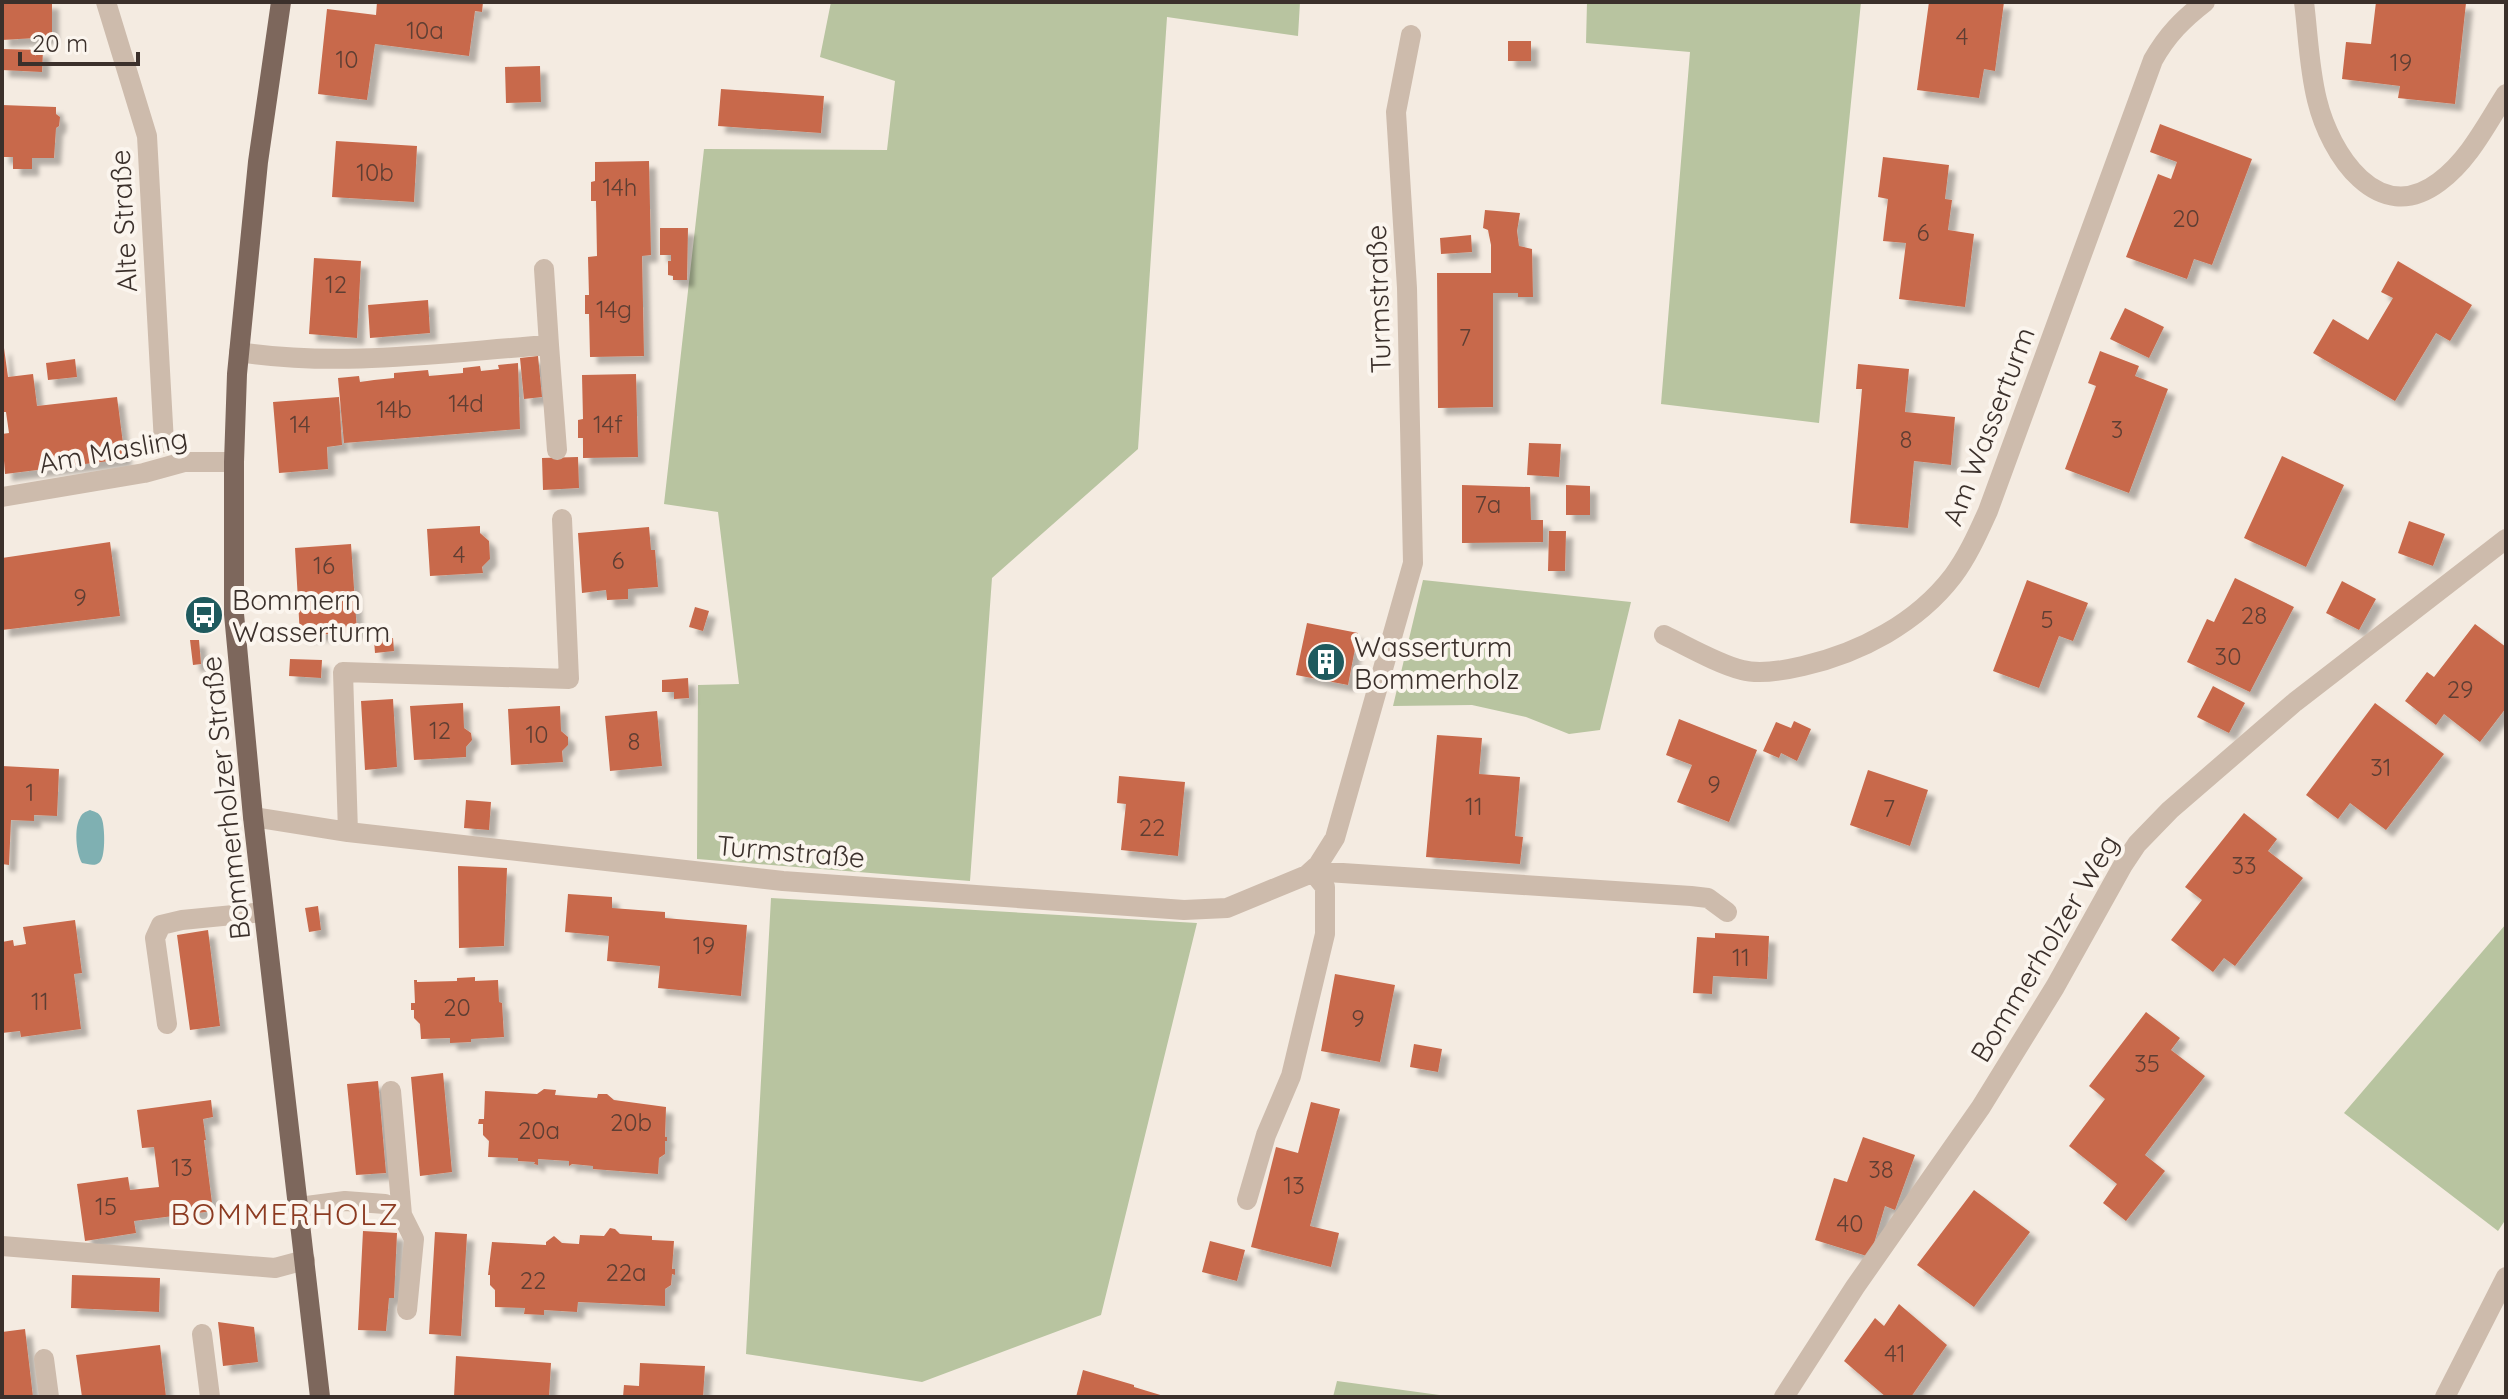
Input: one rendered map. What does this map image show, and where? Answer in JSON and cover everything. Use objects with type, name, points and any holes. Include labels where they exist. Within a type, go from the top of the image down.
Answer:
[{"type":"main road","name":"Bommerholzer Straße","points":[[281,2],[258,162],[239,352],[234,462],[234,614],[263,912],[320,1397]]},
{"type":"street","name":"Alte Straße","points":[[106,2],[147,136],[164,443]]},
{"type":"street","name":"Am Wasserturm","points":[[1664,635],[1744,671],[1784,670],[1826,661],[1864,646],[1895,628],[1929,602],[1953,576],[1972,547],[1988,511],[2153,60],[2165,38],[2205,2]]},
{"type":"street","points":[[2304,2],[2317,101],[2331,139],[2344,161],[2377,193],[2396,199],[2414,196],[2438,183],[2471,150],[2506,94]]},
{"type":"street","name":"Turmstraße","points":[[253,817],[348,832],[783,881],[1184,910],[1227,908],[1307,875],[1335,838],[1413,563],[1407,288],[1396,112],[1411,35]]},
{"type":"street","points":[[544,269],[557,450]]},
{"type":"street","points":[[239,352],[264,356],[360,358],[549,345]]},
{"type":"street","name":"Am Masling","points":[[2,497],[144,473],[184,462],[234,462]]},
{"type":"street","points":[[348,832],[343,672],[569,679],[562,519]]},
{"type":"street","name":"Bommerholzer Weg","points":[[1784,1397],[1855,1287],[1981,1107],[2055,987],[2137,844],[2170,810],[2295,702],[2506,539]]},
{"type":"street","points":[[1315,868],[1691,896],[1708,898],[1727,912]]},
{"type":"street","points":[[1247,1200],[1266,1135],[1291,1076],[1325,934],[1325,887],[1315,868]]},
{"type":"street","points":[[167,1024],[155,938],[161,925],[263,912]]},
{"type":"street","points":[[391,1091],[402,1215],[414,1239],[407,1310]]},
{"type":"street","points":[[299,1207],[345,1201],[385,1204],[402,1215]]},
{"type":"street","points":[[2,1246],[275,1268],[305,1260]]},
{"type":"street","points":[[2445,1397],[2506,1277]]},
{"type":"street","points":[[202,1334],[210,1397]]},
{"type":"street","points":[[44,1359],[49,1397]]},
{"type":"green space","points":[[831,2],[1300,2],[1298,36],[1167,17],[1138,449],[992,578],[970,881],[697,859],[698,685],[739,684],[718,512],[664,504],[704,149],[887,150],[895,81],[820,57]]},
{"type":"green space","points":[[1587,2],[1861,2],[1819,423],[1661,404],[1690,52],[1586,43]]},
{"type":"green space","points":[[1423,580],[1631,602],[1600,730],[1569,734],[1526,717],[1472,705],[1393,706]]},
{"type":"green space","points":[[771,898],[1197,923],[1101,1315],[922,1382],[746,1354]]},
{"type":"green space","points":[[2506,924],[2506,1219],[2498,1231],[2344,1113]]},
{"type":"green space","points":[[1337,1381],[1454,1397],[1333,1397]]},
{"type":"water","points":[[90,810],[101,817],[104,832],[102,859],[94,865],[82,863],[76,840],[80,818]]},
{"type":"building","points":[[2,2],[52,2],[52,37],[2,40]]},
{"type":"building","points":[[377,2],[483,2],[482,12],[475,11],[469,56],[375,44],[367,100],[318,94],[327,9],[376,15]]},
{"type":"building","points":[[1929,2],[2004,2],[1995,71],[1984,69],[1979,98],[1917,90]]},
{"type":"building","points":[[2376,2],[2466,3],[2455,104],[2398,98],[2400,86],[2342,79],[2346,42],[2371,44]]},
{"type":"building","points":[[1508,41],[1531,41],[1531,61],[1508,61]]},
{"type":"building","points":[[2,49],[43,50],[42,72],[2,70]]},
{"type":"building","points":[[540,66],[541,102],[506,103],[505,67]]},
{"type":"building","points":[[721,89],[824,96],[821,133],[718,126]]},
{"type":"building","points":[[2,105],[56,107],[56,114],[60,117],[54,158],[32,158],[32,169],[13,169],[13,157],[2,157]]},
{"type":"building","points":[[2160,124],[2252,159],[2212,265],[2194,259],[2187,279],[2126,257],[2158,174],[2171,179],[2177,162],[2150,152]]},
{"type":"building","points":[[336,141],[417,146],[414,202],[332,197]]},
{"type":"building","points":[[1883,157],[1949,165],[1945,199],[1952,200],[1948,230],[1974,234],[1965,307],[1899,299],[1906,243],[1883,241],[1888,199],[1878,197]]},
{"type":"building","points":[[649,161],[651,255],[642,256],[644,356],[590,357],[589,314],[585,314],[585,295],[589,295],[588,257],[597,256],[596,201],[591,201],[595,162]]},
{"type":"building","points":[[1485,210],[1520,213],[1517,231],[1519,246],[1532,249],[1533,297],[1518,297],[1518,293],[1493,293],[1493,407],[1438,408],[1437,273],[1491,273],[1491,245],[1488,230],[1483,228]]},
{"type":"building","points":[[660,228],[688,228],[687,280],[673,280],[673,276],[668,275],[671,255],[660,255]]},
{"type":"building","points":[[1471,235],[1472,252],[1441,254],[1440,238]]},
{"type":"building","points":[[314,258],[361,261],[357,338],[309,334]]},
{"type":"building","points":[[2398,261],[2472,305],[2450,341],[2436,333],[2395,401],[2313,353],[2333,319],[2368,340],[2393,298],[2381,292]]},
{"type":"building","points":[[428,300],[430,333],[370,338],[368,305]]},
{"type":"building","points":[[2125,308],[2164,327],[2149,358],[2110,339]]},
{"type":"building","points":[[2,348],[8,377],[33,374],[37,406],[117,397],[125,459],[5,474],[2,434],[9,433],[6,412],[2,412]]},
{"type":"building","points":[[2100,351],[2139,366],[2135,376],[2168,389],[2129,493],[2065,469],[2096,386],[2088,383]]},
{"type":"building","points":[[538,356],[542,397],[524,399],[520,358]]},
{"type":"building","points":[[75,359],[77,377],[48,380],[46,363]]},
{"type":"building","points":[[518,363],[520,429],[344,443],[338,378],[359,376],[360,382],[394,378],[394,373],[428,370],[429,376],[463,373],[463,368],[480,366],[481,371],[499,369],[498,365]]},
{"type":"building","points":[[1858,364],[1909,369],[1905,412],[1955,417],[1951,465],[1914,461],[1908,528],[1850,523],[1862,389],[1856,389]]},
{"type":"building","points":[[636,374],[638,457],[583,458],[583,438],[578,438],[578,420],[583,419],[582,375]]},
{"type":"building","points":[[339,397],[342,445],[327,447],[328,469],[279,473],[273,402]]},
{"type":"building","points":[[1529,443],[1561,444],[1559,477],[1527,475]]},
{"type":"building","points":[[2282,456],[2344,485],[2306,567],[2244,538]]},
{"type":"building","points":[[578,457],[579,488],[543,490],[542,458]]},
{"type":"building","points":[[1462,485],[1530,487],[1531,520],[1543,520],[1543,542],[1462,543]]},
{"type":"building","points":[[1566,485],[1590,486],[1590,515],[1566,515]]},
{"type":"building","points":[[2409,521],[2445,534],[2433,566],[2398,553]]},
{"type":"building","points":[[480,526],[480,533],[489,541],[490,559],[482,567],[483,573],[430,576],[427,529]]},
{"type":"building","points":[[649,527],[651,550],[655,550],[658,587],[628,589],[628,599],[607,600],[606,590],[582,593],[578,533]]},
{"type":"building","points":[[1549,531],[1566,531],[1565,571],[1548,571]]},
{"type":"building","points":[[110,542],[120,616],[2,630],[2,558]]},
{"type":"building","points":[[351,544],[357,632],[300,636],[295,548]]},
{"type":"building","points":[[2235,578],[2294,607],[2250,692],[2187,662],[2207,619],[2214,622]]},
{"type":"building","points":[[2027,580],[2088,603],[2073,641],[2059,636],[2039,688],[1993,671]]},
{"type":"building","points":[[2342,581],[2376,599],[2359,630],[2326,613]]},
{"type":"building","points":[[695,607],[709,611],[703,631],[689,627]]},
{"type":"building","name":"Wasserturm Bommerholz","points":[[1307,623],[1358,633],[1348,685],[1296,675]]},
{"type":"building","points":[[2475,624],[2506,647],[2506,708],[2480,742],[2444,714],[2436,725],[2405,701],[2427,672],[2434,677]]},
{"type":"building","points":[[393,638],[394,651],[375,653],[374,640]]},
{"type":"building","points":[[190,640],[199,640],[201,664],[193,665]]},
{"type":"building","points":[[290,659],[322,660],[321,678],[289,676]]},
{"type":"building","points":[[688,678],[689,698],[674,699],[674,692],[662,692],[662,680]]},
{"type":"building","points":[[2213,686],[2245,703],[2229,733],[2197,717]]},
{"type":"building","points":[[393,699],[397,767],[365,770],[361,701]]},
{"type":"building","points":[[463,703],[464,728],[471,733],[472,740],[466,747],[466,757],[414,760],[410,706]]},
{"type":"building","points":[[2375,703],[2444,754],[2386,830],[2350,803],[2338,819],[2306,795]]},
{"type":"building","points":[[560,706],[561,731],[568,737],[568,745],[562,751],[563,762],[511,765],[508,709]]},
{"type":"building","points":[[657,711],[662,766],[610,771],[605,716]]},
{"type":"building","points":[[1679,719],[1757,750],[1729,822],[1677,802],[1692,765],[1666,755]]},
{"type":"building","points":[[1794,721],[1811,729],[1797,761],[1781,753],[1779,758],[1763,751],[1776,722],[1791,728]]},
{"type":"building","points":[[1437,735],[1482,738],[1479,774],[1520,777],[1515,836],[1523,837],[1520,864],[1426,857]]},
{"type":"building","points":[[2,766],[59,769],[57,816],[34,815],[34,821],[11,820],[9,865],[2,864]]},
{"type":"building","points":[[1868,770],[1928,790],[1910,846],[1850,825]]},
{"type":"building","points":[[1119,776],[1185,782],[1178,856],[1121,850],[1126,804],[1117,803]]},
{"type":"building","points":[[466,800],[491,802],[489,830],[464,828]]},
{"type":"building","points":[[2244,813],[2277,839],[2268,851],[2303,878],[2235,966],[2224,958],[2213,972],[2171,940],[2202,900],[2185,887]]},
{"type":"building","points":[[458,866],[507,868],[504,946],[459,948]]},
{"type":"building","points":[[568,894],[612,897],[612,908],[665,912],[665,918],[747,925],[741,996],[658,988],[660,966],[607,961],[609,936],[565,932]]},
{"type":"building","points":[[318,906],[321,930],[309,932],[305,908]]},
{"type":"building","points":[[75,920],[82,973],[74,974],[81,1029],[21,1037],[20,1031],[2,1033],[2,942],[13,940],[14,946],[26,944],[23,927]]},
{"type":"building","points":[[208,930],[220,1026],[190,1030],[177,935]]},
{"type":"building","points":[[1715,933],[1769,936],[1767,979],[1713,976],[1712,994],[1693,993],[1697,937],[1715,938]]},
{"type":"building","points":[[1335,974],[1395,985],[1380,1062],[1321,1051]]},
{"type":"building","points":[[475,977],[475,981],[498,980],[504,1037],[450,1043],[450,1038],[421,1039],[420,1024],[414,1018],[414,1010],[411,1010],[411,1003],[415,1003],[414,980],[457,981],[457,978]]},
{"type":"building","points":[[2146,1012],[2180,1038],[2171,1050],[2205,1076],[2145,1155],[2165,1171],[2126,1221],[2103,1203],[2117,1184],[2069,1146],[2105,1099],[2089,1086]]},
{"type":"building","points":[[1414,1044],[1442,1049],[1438,1072],[1410,1067]]},
{"type":"building","points":[[443,1073],[452,1172],[420,1176],[411,1077]]},
{"type":"building","points":[[378,1081],[386,1173],[356,1175],[347,1084]]},
{"type":"building","points":[[544,1089],[556,1090],[555,1095],[597,1098],[598,1094],[607,1094],[614,1100],[666,1107],[667,1141],[665,1154],[659,1158],[658,1174],[569,1166],[569,1161],[538,1159],[538,1165],[518,1161],[518,1158],[488,1157],[489,1141],[483,1135],[483,1124],[478,1124],[479,1119],[484,1119],[485,1091],[537,1094]]},
{"type":"building","points":[[211,1100],[213,1117],[203,1119],[213,1211],[134,1221],[136,1233],[85,1241],[77,1184],[128,1177],[130,1190],[159,1187],[154,1147],[142,1148],[137,1110]]},
{"type":"building","points":[[1311,1102],[1340,1109],[1310,1226],[1339,1233],[1331,1267],[1251,1247],[1276,1147],[1298,1153]]},
{"type":"building","points":[[1863,1137],[1915,1155],[1895,1210],[1885,1206],[1870,1257],[1815,1240],[1834,1178],[1847,1182]]},
{"type":"building","points":[[1974,1190],[2030,1232],[1974,1307],[1917,1265]]},
{"type":"building","points":[[610,1228],[620,1234],[674,1241],[672,1269],[675,1269],[675,1275],[672,1274],[671,1285],[665,1289],[665,1306],[578,1302],[577,1312],[544,1310],[544,1315],[524,1314],[525,1308],[495,1307],[495,1290],[490,1285],[488,1275],[492,1242],[546,1245],[554,1236],[562,1243],[579,1244],[580,1235],[604,1236]]},
{"type":"building","points":[[363,1231],[397,1233],[394,1298],[389,1298],[386,1331],[358,1330]]},
{"type":"building","points":[[435,1232],[467,1234],[461,1336],[429,1334]]},
{"type":"building","points":[[1210,1241],[1245,1250],[1237,1281],[1202,1272]]},
{"type":"building","points":[[72,1275],[160,1278],[159,1312],[71,1308]]},
{"type":"building","points":[[1899,1304],[1947,1345],[1911,1397],[1886,1397],[1844,1361],[1875,1318],[1884,1326]]},
{"type":"building","points":[[218,1322],[254,1327],[258,1362],[223,1366]]},
{"type":"building","points":[[25,1329],[33,1397],[2,1397],[2,1332]]},
{"type":"building","points":[[160,1345],[166,1397],[82,1397],[76,1355]]},
{"type":"building","points":[[456,1356],[551,1363],[549,1397],[454,1397]]},
{"type":"building","points":[[640,1363],[705,1366],[703,1397],[623,1397],[624,1385],[639,1386]]},
{"type":"building","points":[[1083,1370],[1134,1385],[1167,1397],[1076,1397]]},
{"type":"place","name":"Bommern Wasserturm","points":[[204,615]]},
{"type":"place","name":"Wasserturm Bommerholz","points":[[1326,662]]},
{"type":"district","name":"BOMMERHOLZ","points":[[285,1214]]}]
